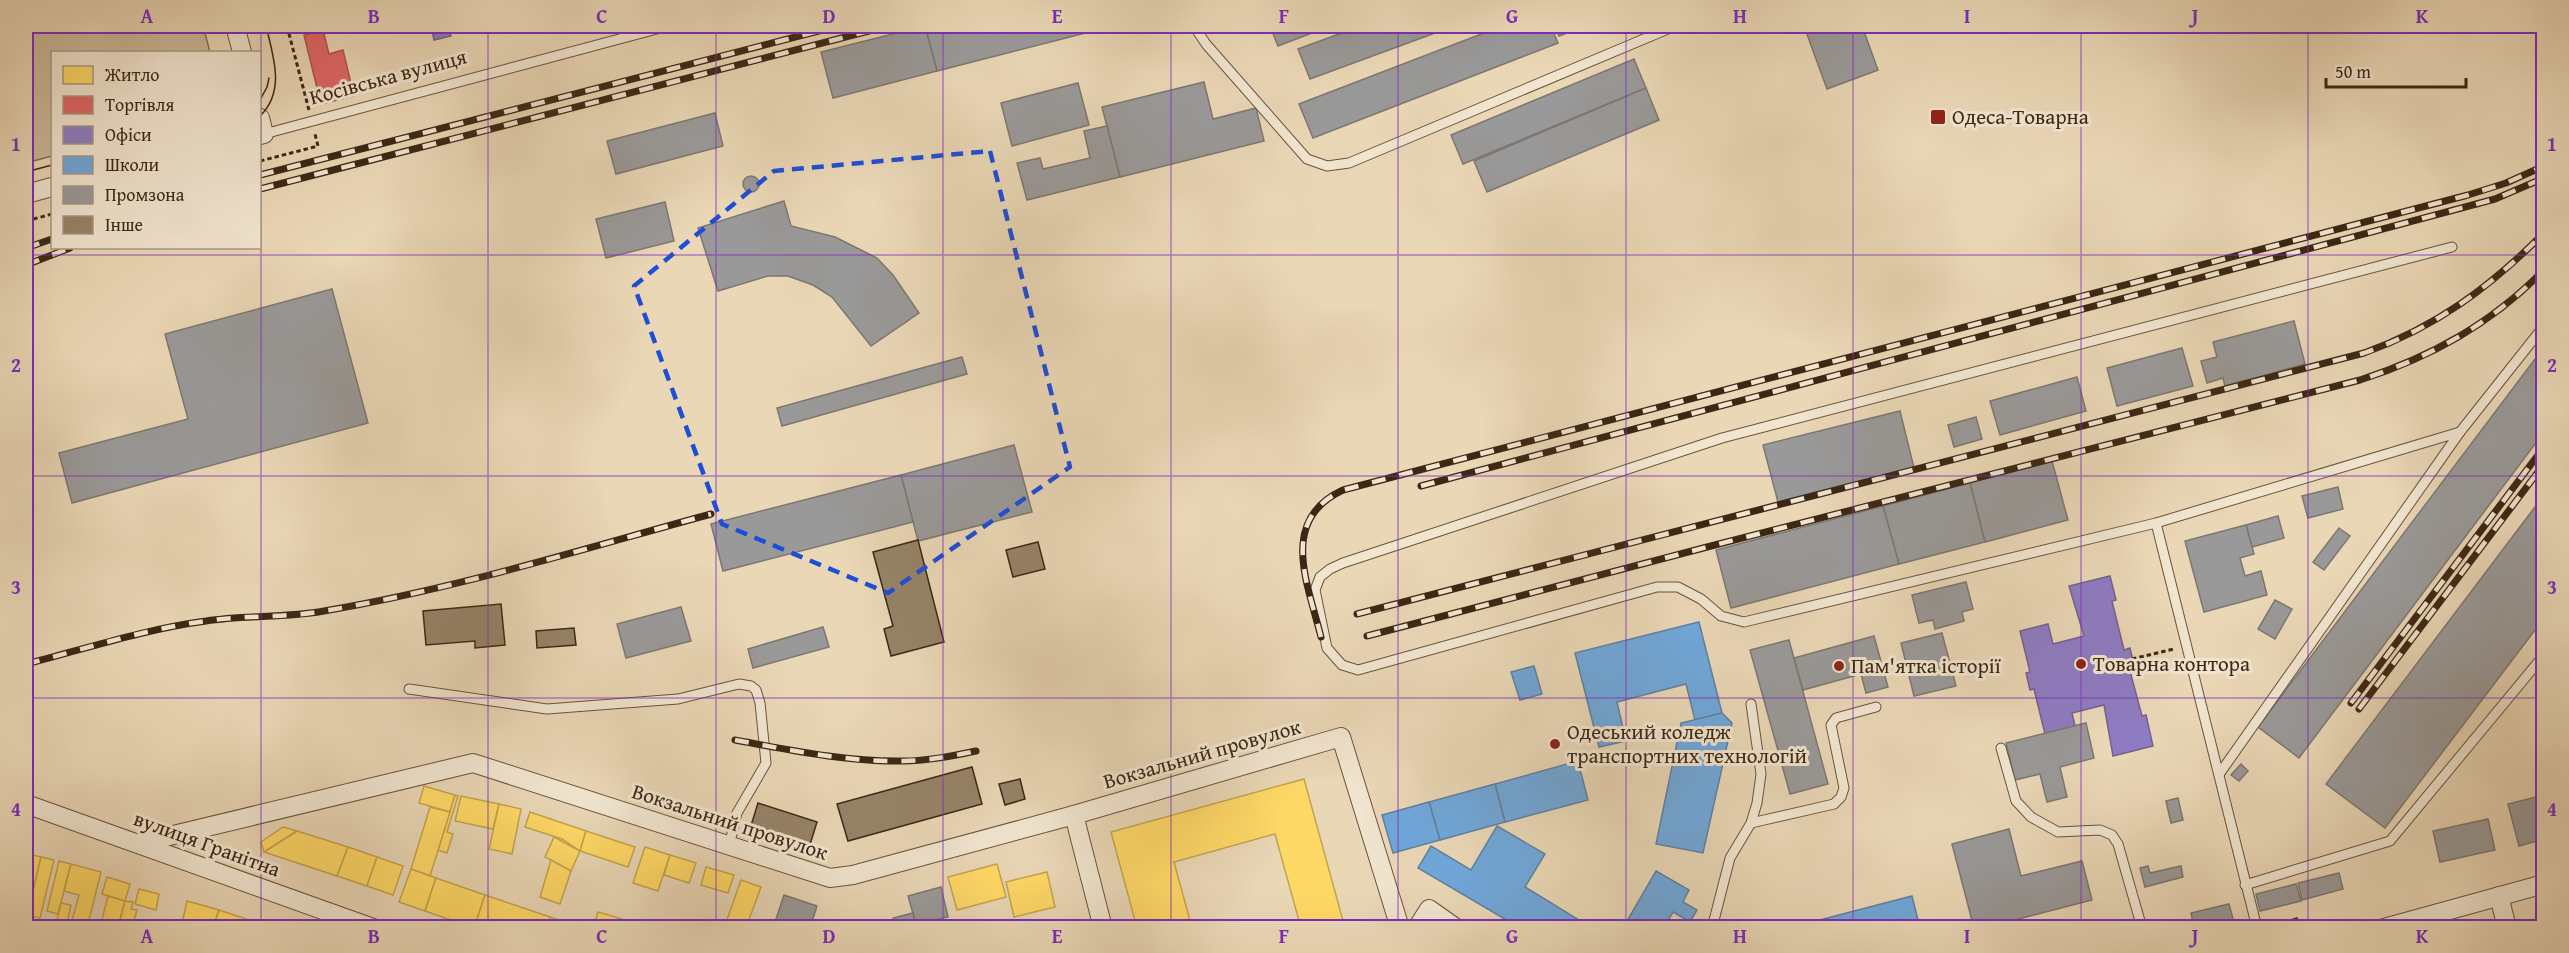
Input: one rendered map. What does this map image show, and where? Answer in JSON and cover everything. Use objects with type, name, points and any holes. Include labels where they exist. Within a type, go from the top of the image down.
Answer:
[{"type":"street","points":[[235,26],[242,51]]},
{"type":"street","points":[[26,194],[51,187]]},
{"type":"street","name":"Вокзальний провулок","points":[[140,843],[473,763],[830,878],[853,875],[1074,815],[1341,737],[1400,927]]},
{"type":"street","name":"вулиця Гранітна","points":[[26,804],[373,927]]},
{"type":"street","points":[[1074,815],[1103,927]]},
{"type":"street","points":[[2384,927],[2544,884]]},
{"type":"street","points":[[2499,896],[2507,927]]},
{"type":"street","points":[[1417,927],[1429,909],[1456,927]]},
{"type":"lane","name":"Косівська вулиця","points":[[261,129],[312,121],[668,26]]},
{"type":"lane","points":[[1194,26],[1206,44],[1307,159],[1327,166],[1349,163],[1676,26]]},
{"type":"lane","points":[[2452,247],[1722,438],[1343,563],[1330,569],[1320,578],[1315,590],[1327,648],[1342,664],[1358,670],[1657,587],[1678,587],[1701,599],[1721,616],[1744,622],[2156,523],[2460,432]]},
{"type":"lane","points":[[2220,773],[2460,432],[2544,326]]},
{"type":"lane","points":[[2156,523],[2257,927]]},
{"type":"lane","points":[[2245,885],[2390,842],[2544,655]]},
{"type":"lane","points":[[410,689],[547,709],[678,699],[739,684],[751,686],[756,690],[760,703],[766,763],[737,813],[729,846]]},
{"type":"lane","points":[[1712,927],[1730,858],[1751,823],[1757,803],[1761,774],[1752,704]]},
{"type":"lane","points":[[1751,823],[1834,804],[1841,797],[1844,788],[1831,725],[1836,718],[1876,707]]},
{"type":"lane","points":[[2001,748],[2016,801],[2031,817],[2058,832],[2100,830],[2112,835],[2118,844],[2142,927]]},
{"type":"path","points":[[261,161],[318,146],[287,26]]},
{"type":"path","points":[[26,221],[51,214]]},
{"type":"path","points":[[2132,659],[2187,646]]},
{"type":"highlighted area","points":[[990,151],[1070,467],[888,593],[722,524],[634,286],[774,171]]},
{"type":"shaded area","points":[[26,26],[203,26],[210,51],[51,51],[51,156],[26,163]]},
{"type":"building: Житло","points":[[1304,779],[1345,928],[1301,928],[1275,834],[1174,862],[1192,928],[1137,928],[1111,832]]},
{"type":"building: Житло","points":[[424,786],[455,795],[450,812],[419,803]]},
{"type":"building: Житло","points":[[455,795],[458,796],[447,832],[453,834],[447,853],[438,850]]},
{"type":"building: Житло","points":[[461,796],[499,804],[493,829],[455,821]]},
{"type":"building: Житло","points":[[499,804],[521,809],[512,854],[489,849]]},
{"type":"building: Житло","points":[[430,807],[450,812],[430,876],[411,869]]},
{"type":"building: Житло","points":[[530,812],[586,831],[580,851],[562,839],[525,827]]},
{"type":"building: Житло","points":[[283,827],[297,831],[264,852],[261,842]]},
{"type":"building: Житло","points":[[297,831],[348,847],[337,876],[264,852]]},
{"type":"building: Житло","points":[[586,831],[635,847],[628,867],[580,851]]},
{"type":"building: Житло","points":[[554,837],[580,851],[571,871],[545,857]]},
{"type":"building: Житло","points":[[348,847],[377,857],[367,886],[337,876]]},
{"type":"building: Житло","points":[[645,847],[670,855],[658,891],[633,883]]},
{"type":"building: Житло","points":[[29,854],[41,857],[26,925],[26,869]]},
{"type":"building: Житло","points":[[670,855],[696,863],[689,883],[664,875]]},
{"type":"building: Житло","points":[[41,857],[54,860],[40,918],[27,916]]},
{"type":"building: Житло","points":[[377,857],[403,866],[393,895],[367,886]]},
{"type":"building: Житло","points":[[551,860],[571,871],[560,904],[540,897]]},
{"type":"building: Житло","points":[[59,861],[71,864],[58,914],[47,911]]},
{"type":"building: Житло","points":[[71,864],[101,872],[87,928],[70,928],[79,895],[64,891]]},
{"type":"building: Житло","points":[[997,864],[1006,897],[957,910],[948,877]]},
{"type":"building: Житло","points":[[706,867],[734,875],[728,893],[701,885]]},
{"type":"building: Житло","points":[[411,869],[436,878],[425,911],[399,902]]},
{"type":"building: Житло","points":[[1047,872],[1055,907],[1014,917],[1006,882]]},
{"type":"building: Житло","points":[[107,877],[130,884],[125,901],[102,894]]},
{"type":"building: Житло","points":[[436,878],[485,895],[474,928],[425,911]]},
{"type":"building: Житло","points":[[741,880],[761,887],[746,928],[724,928]]},
{"type":"building: Житло","points":[[139,889],[159,894],[156,910],[135,904]]},
{"type":"building: Житло","points":[[485,895],[550,917],[547,928],[474,928]]},
{"type":"building: Житло","points":[[108,896],[125,901],[118,927],[101,923]]},
{"type":"building: Житло","points":[[125,901],[133,902],[131,909],[137,910],[132,928],[118,928]]},
{"type":"building: Житло","points":[[187,901],[219,910],[213,928],[181,928]]},
{"type":"building: Житло","points":[[61,903],[71,905],[66,928],[55,928]]},
{"type":"building: Житло","points":[[219,910],[249,920],[246,928],[213,928]]},
{"type":"building: Житло","points":[[598,912],[622,919],[619,928],[593,928]]},
{"type":"building: Житло","points":[[550,917],[583,928],[547,928]]},
{"type":"building: Житло","points":[[249,920],[273,928],[246,928]]},
{"type":"building: Житло","points":[[748,920],[766,926],[765,928],[746,928]]},
{"type":"building: Житло","points":[[2544,920],[2544,928],[2534,928],[2533,922]]},
{"type":"building: Житло","points":[[26,921],[54,928],[26,928]]},
{"type":"building: Житло","points":[[101,923],[118,927],[99,928]]},
{"type":"building: Торгівля","points":[[323,30],[329,54],[343,50],[354,96],[321,104],[304,35]]},
{"type":"building: Офіси","points":[[431,26],[449,26],[451,36],[434,40]]},
{"type":"building: Офіси","name":"Товарна контора","points":[[2110,576],[2116,600],[2112,601],[2124,650],[2130,648],[2135,669],[2130,671],[2142,716],[2146,715],[2153,746],[2113,756],[2104,705],[2072,713],[2075,726],[2045,734],[2034,689],[2030,690],[2026,673],[2030,672],[2020,631],[2048,624],[2053,644],[2084,636],[2069,586]]},
{"type":"building: Школи","points":[[1699,622],[1722,713],[1695,720],[1686,684],[1617,702],[1626,741],[1599,747],[1575,653]]},
{"type":"building: Школи","points":[[1534,666],[1542,694],[1520,700],[1511,672]]},
{"type":"building: Школи","points":[[1722,713],[1732,723],[1703,853],[1656,844],[1681,723]]},
{"type":"building: Школи","points":[[1578,761],[1588,800],[1505,822],[1495,784]]},
{"type":"building: Школи","points":[[1495,784],[1505,822],[1440,840],[1429,802]]},
{"type":"building: Школи","points":[[1429,802],[1440,840],[1393,853],[1382,815]]},
{"type":"building: Школи","points":[[1497,826],[1545,854],[1525,887],[1592,928],[1520,928],[1418,868],[1431,846],[1471,870]]},
{"type":"building: Школи","points":[[1656,871],[1689,890],[1683,902],[1697,910],[1690,922],[1673,912],[1664,928],[1623,928]]},
{"type":"building: Школи","points":[[1912,896],[1920,928],[1789,928]]},
{"type":"building: Промзона","points":[[925,26],[1113,26],[937,71]]},
{"type":"building: Промзона","points":[[925,26],[937,71],[833,98],[821,52]]},
{"type":"building: Промзона","points":[[1270,26],[1330,26],[1278,46]]},
{"type":"building: Промзона","points":[[1361,26],[1454,26],[1310,79],[1298,49]]},
{"type":"building: Промзона","points":[[1502,26],[1551,26],[1558,43],[1313,138],[1299,104]]},
{"type":"building: Промзона","points":[[1555,26],[1586,26],[1559,36]]},
{"type":"building: Промзона","points":[[1804,26],[1862,26],[1878,70],[1827,89]]},
{"type":"building: Промзона","points":[[1634,59],[1646,88],[1463,164],[1451,135]]},
{"type":"building: Промзона","points":[[1204,82],[1213,119],[1256,108],[1264,141],[1120,177],[1102,107]]},
{"type":"building: Промзона","points":[[1078,83],[1089,125],[1012,146],[1001,103]]},
{"type":"building: Промзона","points":[[1646,88],[1659,120],[1487,192],[1474,161]]},
{"type":"building: Промзона","points":[[715,113],[723,146],[616,174],[607,141]]},
{"type":"building: Промзона","points":[[1107,126],[1120,177],[1027,200],[1017,163],[1040,158],[1043,169],[1090,158],[1084,131]]},
{"type":"building: Промзона","points":[[751,176],[757,178],[759,184],[757,190],[751,192],[745,190],[743,184],[745,178]]},
{"type":"building: Промзона","points":[[784,201],[791,226],[835,237],[877,258],[893,275],[919,313],[871,346],[832,297],[813,285],[788,276],[768,276],[718,291],[698,228]]},
{"type":"building: Промзона","points":[[665,202],[674,241],[606,258],[596,219]]},
{"type":"building: Промзона","points":[[332,289],[368,423],[72,503],[59,453],[188,419],[165,334]]},
{"type":"building: Промзона","points":[[2294,321],[2305,364],[2225,386],[2223,378],[2207,383],[2201,361],[2217,357],[2213,342]]},
{"type":"building: Промзона","points":[[2544,347],[2544,432],[2299,758],[2258,727]]},
{"type":"building: Промзона","points":[[2182,348],[2193,386],[2117,406],[2107,368]]},
{"type":"building: Промзона","points":[[962,357],[967,374],[782,426],[777,408]]},
{"type":"building: Промзона","points":[[2077,377],[2086,411],[2000,435],[1990,401]]},
{"type":"building: Промзона","points":[[1900,411],[1914,468],[1778,502],[1763,445]]},
{"type":"building: Промзона","points":[[1976,417],[1982,439],[1954,447],[1948,425]]},
{"type":"building: Промзона","points":[[1014,445],[1032,512],[918,541],[901,475]]},
{"type":"building: Промзона","points":[[2052,461],[2068,520],[1985,542],[1970,483]]},
{"type":"building: Промзона","points":[[901,475],[913,522],[723,571],[711,524]]},
{"type":"building: Промзона","points":[[1970,483],[1985,542],[1899,564],[1883,506]]},
{"type":"building: Промзона","points":[[2338,487],[2343,509],[2308,518],[2302,496]]},
{"type":"building: Промзона","points":[[2544,495],[2544,618],[2385,828],[2326,784]]},
{"type":"building: Промзона","points":[[1883,506],[1899,564],[1731,608],[1716,550]]},
{"type":"building: Промзона","points":[[2278,516],[2284,538],[2252,547],[2246,525]]},
{"type":"building: Промзона","points":[[2246,525],[2254,554],[2240,558],[2245,576],[2261,571],[2267,595],[2204,612],[2185,541]]},
{"type":"building: Промзона","points":[[2339,528],[2350,536],[2324,570],[2313,562]]},
{"type":"building: Промзона","points":[[1966,582],[1973,609],[1962,612],[1964,621],[1935,629],[1933,620],[1919,623],[1912,595]]},
{"type":"building: Промзона","points":[[2275,600],[2292,609],[2275,639],[2258,629]]},
{"type":"building: Промзона","points":[[681,607],[691,641],[626,658],[617,624]]},
{"type":"building: Промзона","points":[[823,627],[829,647],[753,668],[748,649]]},
{"type":"building: Промзона","points":[[1942,633],[1956,686],[1914,696],[1901,643]]},
{"type":"building: Промзона","name":"Пам'ятка історії","points":[[1874,636],[1888,687],[1866,693],[1861,674],[1803,690],[1794,658]]},
{"type":"building: Промзона","points":[[1789,640],[1828,784],[1790,794],[1750,650]]},
{"type":"building: Промзона","points":[[2086,723],[2094,758],[2060,767],[2067,797],[2047,802],[2040,774],[2015,780],[2006,743]]},
{"type":"building: Промзона","points":[[2241,764],[2248,771],[2239,781],[2231,775]]},
{"type":"building: Промзона","points":[[2544,795],[2544,839],[2519,846],[2508,804]]},
{"type":"building: Промзона","points":[[2178,798],[2183,820],[2171,823],[2166,801]]},
{"type":"building: Промзона","points":[[2488,819],[2495,850],[2440,862],[2433,831]]},
{"type":"building: Промзона","points":[[2009,829],[2021,876],[2082,861],[2092,900],[1984,928],[1974,928],[1952,844]]},
{"type":"building: Промзона","points":[[2148,866],[2150,873],[2181,866],[2183,877],[2145,887],[2140,868]]},
{"type":"building: Промзона","points":[[2339,873],[2343,889],[2302,900],[2298,883]]},
{"type":"building: Промзона","points":[[2296,884],[2301,901],[2260,911],[2256,894]]},
{"type":"building: Промзона","points":[[941,887],[948,917],[916,924],[908,896]]},
{"type":"building: Промзона","points":[[784,895],[817,906],[810,928],[782,928],[774,925]]},
{"type":"building: Промзона","points":[[2229,904],[2233,919],[2194,928],[2191,913]]},
{"type":"building: Промзона","points":[[913,913],[916,928],[895,928],[893,918]]},
{"type":"building: Інше","points":[[918,540],[944,642],[891,656],[884,629],[893,626],[873,552]]},
{"type":"building: Інше","points":[[1038,542],[1045,569],[1013,577],[1006,550]]},
{"type":"building: Інше","points":[[501,604],[505,645],[475,648],[475,641],[426,645],[423,611]]},
{"type":"building: Інше","points":[[574,628],[576,645],[537,648],[536,631]]},
{"type":"building: Інше","points":[[972,767],[982,804],[848,841],[837,804]]},
{"type":"building: Інше","points":[[1020,779],[1025,799],[1005,805],[999,784]]},
{"type":"building: Інше","points":[[758,803],[817,822],[808,851],[749,832]]},
{"type":"building: Інше","points":[[2297,918],[2299,927],[2289,928],[2287,921]]},
{"type":"tram line","points":[[261,115],[273,96],[275,84],[274,61],[266,26]]},
{"type":"tram line","points":[[261,98],[269,78]]},
{"type":"tram line","points":[[26,172],[51,165]]},
{"type":"railway","points":[[261,175],[838,26]]},
{"type":"railway","points":[[261,189],[888,26]]},
{"type":"railway","points":[[1321,637],[1305,575],[1304,536],[1310,518],[1323,503],[1343,490],[2468,195],[2506,183],[2544,166]]},
{"type":"railway","points":[[1421,486],[2495,199],[2544,178]]},
{"type":"railway","points":[[1357,614],[2364,353],[2415,331],[2460,304],[2503,271],[2544,233]]},
{"type":"railway","points":[[26,248],[51,239]]},
{"type":"railway","points":[[26,265],[67,249]]},
{"type":"railway","points":[[1367,636],[2360,380],[2411,361],[2459,337],[2503,307],[2544,270]]},
{"type":"railway","points":[[2351,703],[2544,447]]},
{"type":"railway","points":[[2359,709],[2544,464]]},
{"type":"railway","points":[[26,664],[138,634],[183,625],[221,619],[295,615],[373,602],[519,567],[711,514]]},
{"type":"railway","points":[[735,740],[819,755],[882,761],[922,760],[976,751]]},
{"type":"place","name":"Одеса-Товарна","points":[[1938,117]]},
{"type":"place","name":"Товарна контора","points":[[2081,664]]},
{"type":"place","name":"Пам'ятка історії","points":[[1839,666]]},
{"type":"place","name":"Одеський коледж транспортних технологій","points":[[1555,744]]}]
